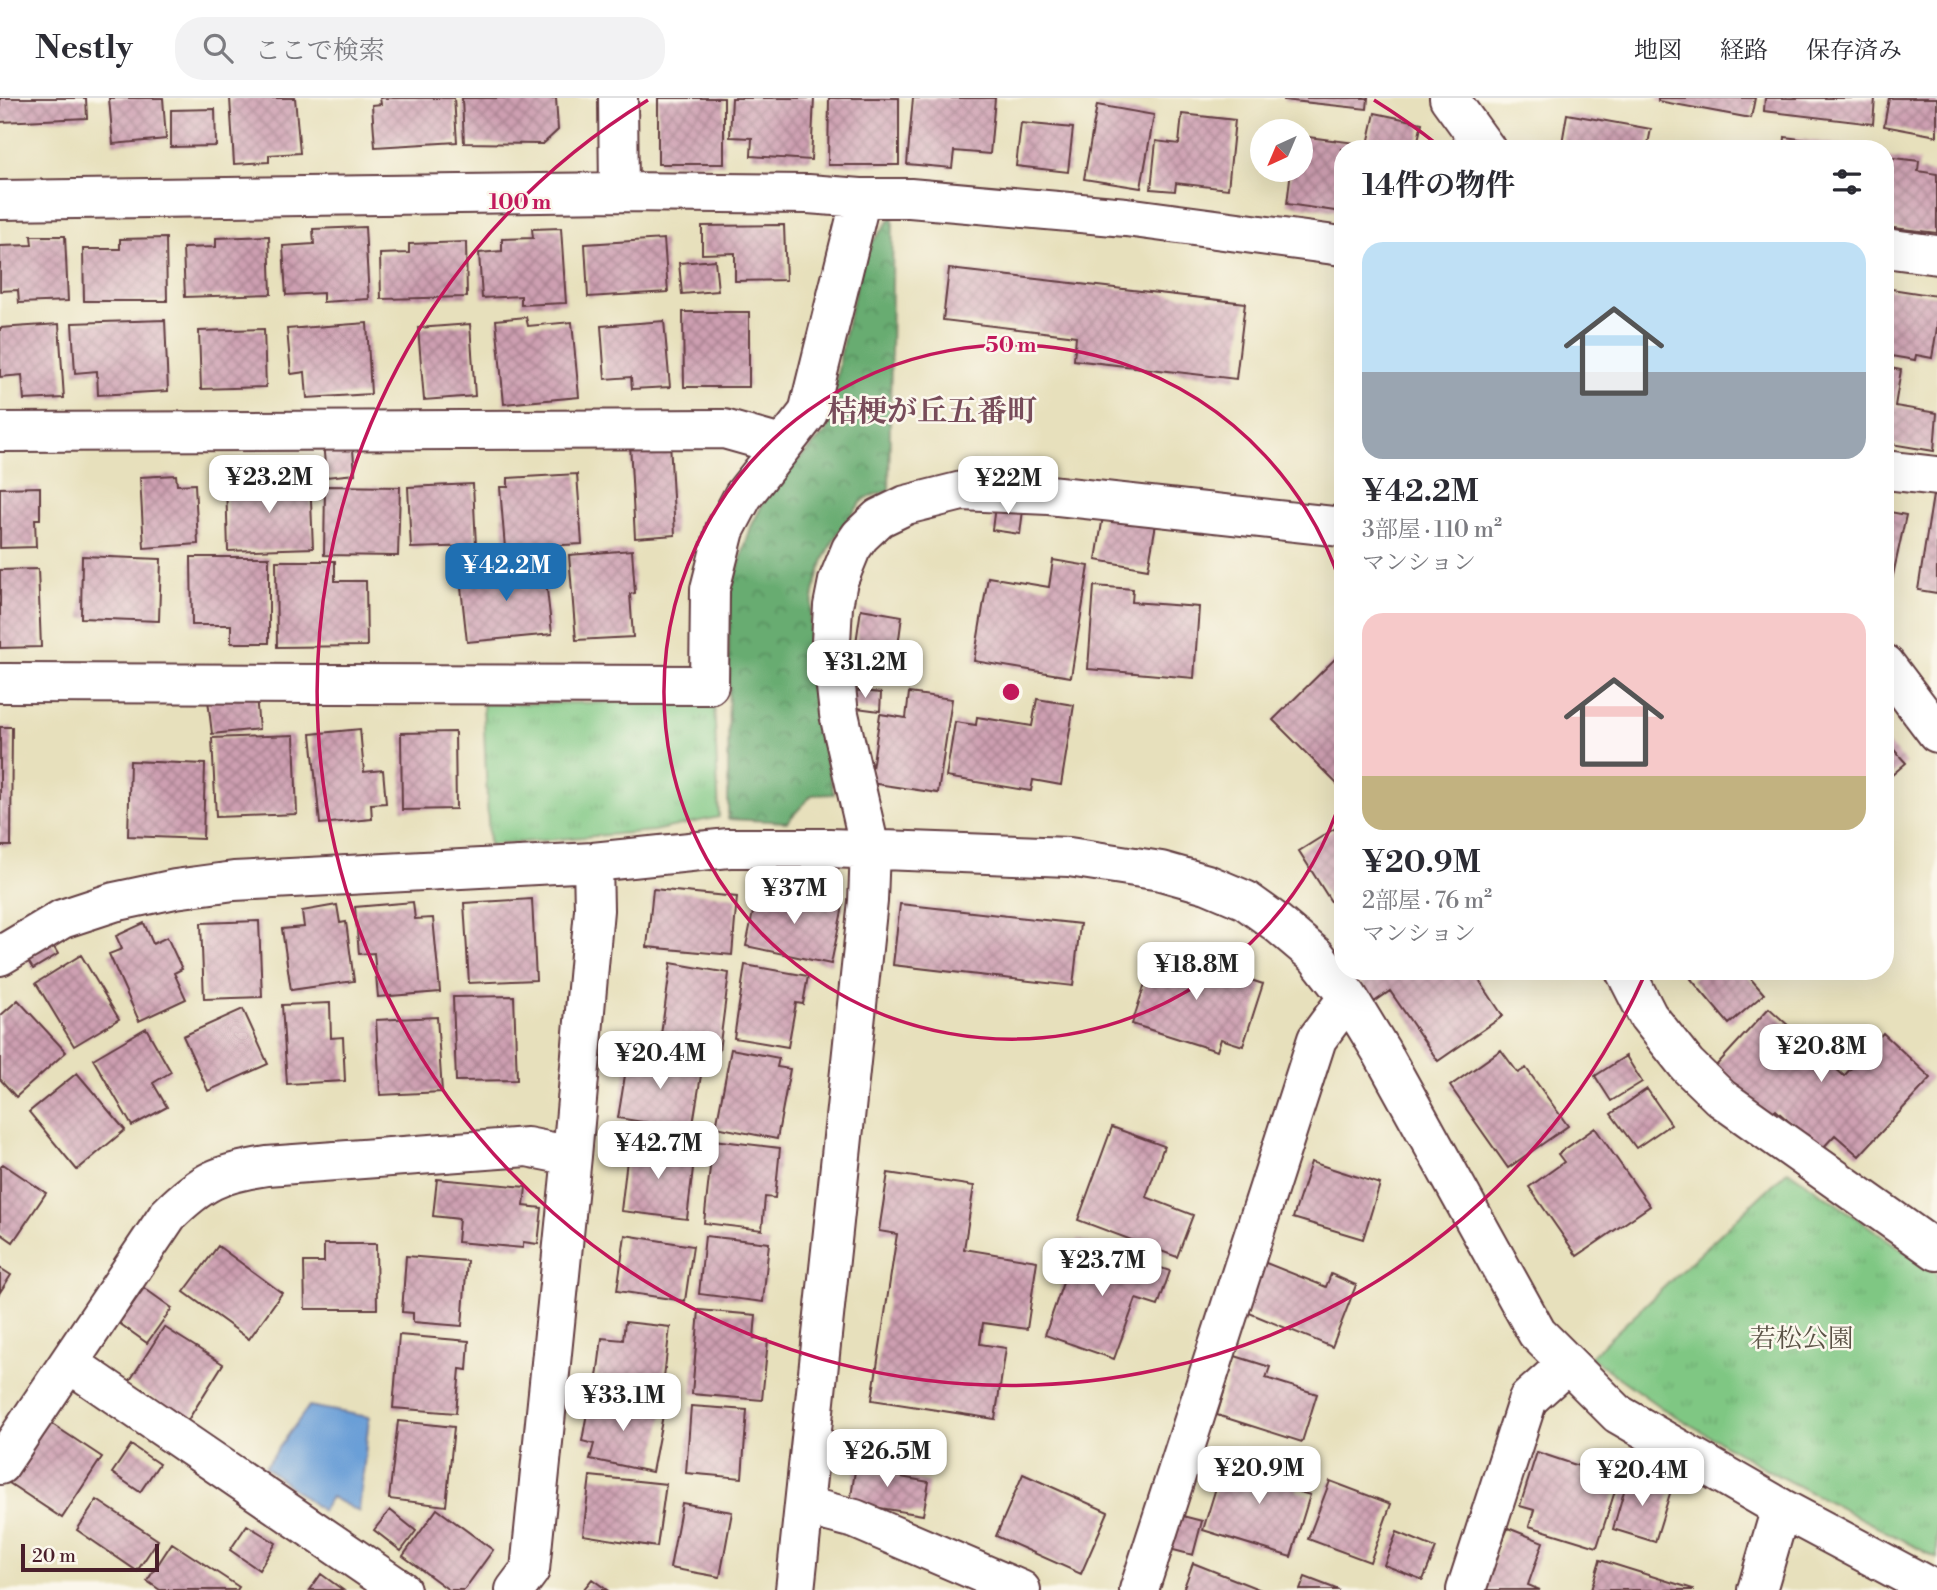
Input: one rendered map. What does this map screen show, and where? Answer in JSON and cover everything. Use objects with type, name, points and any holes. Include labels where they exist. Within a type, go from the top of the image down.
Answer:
[{"type":"street","points":[[618,98],[619,192]]},
{"type":"street","points":[[1449,98],[1479,140]]},
{"type":"street","points":[[0,200],[619,192],[808,194],[911,198],[1126,217],[1334,245]]},
{"type":"street","points":[[0,683],[709,685],[710,589],[722,540],[743,496],[808,413],[861,198]]},
{"type":"street","points":[[1894,249],[1937,255]]},
{"type":"street","points":[[0,432],[724,429],[781,445]]},
{"type":"street","points":[[1894,471],[1937,475]]},
{"type":"street","points":[[795,1590],[868,901],[870,849],[839,713],[831,642],[833,606],[838,581],[851,549],[879,518],[906,505],[962,491],[1049,495],[1334,526]]},
{"type":"street","points":[[1894,676],[1937,733]]},
{"type":"street","points":[[0,956],[62,919],[114,902],[175,889],[234,881],[593,862],[729,848],[870,849],[1069,857],[1151,869],[1207,884],[1245,900],[1278,923],[1316,956],[1334,978]]},
{"type":"street","points":[[515,1590],[530,1570],[594,911],[593,862]]},
{"type":"street","points":[[1335,980],[1349,997],[1381,1051],[1537,1333],[1567,1364],[1618,1413],[1781,1508],[1935,1590]]},
{"type":"street","points":[[1630,980],[1648,1016],[1687,1065],[1721,1098],[1937,1251]]},
{"type":"street","points":[[1139,1590],[1317,1039],[1349,997]]},
{"type":"street","points":[[0,1465],[168,1215],[188,1195],[208,1181],[233,1171],[267,1166],[527,1147],[572,1156]]},
{"type":"street","points":[[69,1363],[401,1590]]},
{"type":"street","points":[[1466,1590],[1528,1398],[1567,1364]]},
{"type":"street","points":[[805,1506],[855,1519],[1021,1590]]},
{"type":"street","points":[[1757,1590],[1781,1508]]},
{"type":"green space","points":[[893,216],[889,491],[866,498],[828,551],[816,584],[810,618],[813,690],[834,794],[812,795],[787,822],[728,819],[729,597],[751,527],[770,489],[827,431],[844,336],[865,251]]},
{"type":"green space","points":[[714,701],[719,817],[653,831],[489,845],[483,704]]},
{"type":"green space","name":"若松公園","points":[[1788,1170],[1937,1274],[1937,1558],[1775,1474],[1660,1407],[1590,1357]]},
{"type":"water","points":[[309,1406],[369,1417],[359,1512],[331,1497],[322,1511],[265,1467]]},
{"type":"building","points":[[0,98],[86,98],[87,118],[0,122]]},
{"type":"building","points":[[109,98],[163,98],[166,139],[113,144]]},
{"type":"building","points":[[230,98],[295,98],[300,153],[269,155],[269,162],[234,164]]},
{"type":"building","points":[[380,98],[454,98],[457,142],[375,147],[372,105],[381,104]]},
{"type":"building","points":[[462,98],[556,98],[558,130],[543,144],[464,143]]},
{"type":"building","points":[[658,98],[724,98],[724,164],[658,164]]},
{"type":"building","points":[[732,98],[814,98],[811,160],[751,156],[752,138],[730,137]]},
{"type":"building","points":[[829,98],[899,98],[899,165],[828,165]]},
{"type":"building","points":[[913,98],[995,98],[990,154],[954,151],[952,168],[907,164]]},
{"type":"building","points":[[1284,98],[1368,98],[1367,109]]},
{"type":"building","points":[[1658,98],[1755,98],[1751,118],[1658,101]]},
{"type":"building","points":[[1765,98],[1875,98],[1873,124],[1764,111]]},
{"type":"building","points":[[1889,98],[1937,98],[1937,136],[1884,126]]},
{"type":"building","points":[[1097,105],[1154,115],[1141,188],[1084,179]]},
{"type":"building","points":[[215,109],[216,146],[171,147],[171,110]]},
{"type":"building","points":[[1375,113],[1422,123],[1418,140],[1369,140]]},
{"type":"building","points":[[1182,114],[1235,120],[1228,189],[1176,183],[1175,191],[1151,189],[1156,141],[1179,144]]},
{"type":"building","points":[[1567,114],[1651,129],[1649,140],[1563,140]]},
{"type":"building","points":[[1021,123],[1073,128],[1068,172],[1016,166]]},
{"type":"building","points":[[1785,137],[1807,140],[1785,140]]},
{"type":"building","points":[[1313,138],[1334,140],[1334,211],[1287,204],[1290,182],[1313,182]]},
{"type":"building","points":[[1894,158],[1919,161],[1918,171],[1937,174],[1937,233],[1894,228]]},
{"type":"building","points":[[784,225],[786,280],[735,281],[735,253],[702,254],[702,226]]},
{"type":"building","points":[[365,227],[369,299],[323,302],[323,293],[286,295],[283,246],[314,244],[313,229]]},
{"type":"building","points":[[561,228],[566,303],[521,305],[521,296],[482,298],[479,253],[502,251],[502,239],[533,238],[532,229]]},
{"type":"building","points":[[31,236],[65,236],[68,301],[19,303],[18,290],[0,291],[0,246],[32,245]]},
{"type":"building","points":[[269,236],[271,294],[185,297],[183,248],[216,247],[216,238]]},
{"type":"building","points":[[166,238],[167,301],[84,301],[83,249],[120,249],[120,239]]},
{"type":"building","points":[[664,239],[668,292],[588,297],[585,244]]},
{"type":"building","points":[[466,242],[467,297],[381,299],[380,254],[409,253],[409,244]]},
{"type":"building","points":[[715,260],[718,291],[682,294],[679,263]]},
{"type":"building","points":[[949,269],[1245,303],[1236,379],[1074,360],[1076,336],[943,320]]},
{"type":"building","points":[[1894,289],[1937,296],[1937,328],[1932,358],[1916,355],[1915,360],[1894,356]]},
{"type":"building","points":[[683,312],[749,312],[749,387],[684,387]]},
{"type":"building","points":[[526,317],[528,326],[572,322],[579,397],[504,404],[496,320]]},
{"type":"building","points":[[165,320],[168,391],[98,395],[97,371],[75,373],[72,323]]},
{"type":"building","points":[[664,321],[670,387],[632,389],[631,377],[605,379],[601,326]]},
{"type":"building","points":[[367,323],[371,394],[307,398],[305,372],[291,374],[287,329]]},
{"type":"building","points":[[59,324],[64,398],[24,400],[22,375],[0,377],[0,328]]},
{"type":"building","points":[[470,324],[475,396],[424,400],[418,328]]},
{"type":"building","points":[[264,329],[266,387],[201,389],[199,331]]},
{"type":"building","points":[[1894,369],[1901,370],[1895,406],[1937,413],[1934,451],[1894,444]]},
{"type":"building","points":[[352,438],[355,474],[326,477],[323,441]]},
{"type":"building","points":[[670,441],[675,535],[635,538],[630,443]]},
{"type":"building","points":[[577,474],[582,544],[505,548],[500,487],[508,487],[508,478]]},
{"type":"building","points":[[176,475],[177,485],[195,484],[198,544],[144,548],[140,477]]},
{"type":"building","points":[[310,479],[313,548],[228,551],[226,481]]},
{"type":"building","points":[[473,484],[476,546],[411,548],[408,487]]},
{"type":"building","points":[[325,486],[400,487],[398,556],[324,555]]},
{"type":"building","points":[[40,487],[40,519],[35,519],[36,547],[0,548],[0,488]]},
{"type":"building","points":[[1934,489],[1937,489],[1937,593],[1918,590]]},
{"type":"building","points":[[996,498],[1024,502],[1020,534],[992,530]]},
{"type":"building","points":[[1104,510],[1157,518],[1148,569],[1096,560]]},
{"type":"building","points":[[1894,513],[1906,515],[1894,570]]},
{"type":"building","points":[[632,550],[635,593],[630,594],[633,637],[576,640],[569,555]]},
{"type":"building","points":[[82,556],[161,559],[159,621],[81,618]]},
{"type":"building","points":[[191,557],[269,557],[269,643],[231,643],[231,625],[192,625]]},
{"type":"building","points":[[1053,560],[1089,566],[1071,677],[974,661],[988,577],[1049,587]]},
{"type":"building","points":[[276,561],[335,561],[335,581],[366,581],[367,646],[277,647]]},
{"type":"building","points":[[544,563],[552,634],[467,642],[460,578],[482,576],[481,569]]},
{"type":"building","points":[[38,569],[41,647],[0,648],[0,570]]},
{"type":"building","points":[[1094,586],[1133,589],[1132,602],[1199,607],[1194,678],[1088,669]]},
{"type":"building","points":[[861,609],[902,616],[895,669],[853,663]]},
{"type":"building","points":[[1334,660],[1334,781],[1273,720]]},
{"type":"building","points":[[851,690],[881,693],[880,711],[849,707]]},
{"type":"building","points":[[909,693],[952,699],[938,793],[870,783],[880,714],[906,718]]},
{"type":"building","points":[[256,695],[259,729],[212,734],[208,700]]},
{"type":"building","points":[[1037,699],[1074,705],[1061,785],[1033,780],[1031,791],[946,777],[955,722],[976,725],[977,717],[1032,726]]},
{"type":"building","points":[[0,727],[12,727],[11,846],[0,846]]},
{"type":"building","points":[[360,729],[364,772],[383,770],[386,803],[371,804],[372,819],[320,824],[311,734]]},
{"type":"building","points":[[455,732],[456,809],[402,810],[401,733]]},
{"type":"building","points":[[294,735],[297,814],[216,817],[212,738]]},
{"type":"building","points":[[1894,750],[1906,763],[1894,773]]},
{"type":"building","points":[[130,761],[205,764],[203,839],[128,836]]},
{"type":"building","points":[[1334,829],[1334,906],[1299,851]]},
{"type":"building","points":[[758,888],[843,906],[831,964],[746,946]]},
{"type":"building","points":[[653,889],[737,897],[732,955],[647,947]]},
{"type":"building","points":[[532,899],[536,980],[469,983],[464,903]]},
{"type":"building","points":[[413,902],[415,919],[433,918],[440,992],[378,997],[374,953],[359,954],[355,907]]},
{"type":"building","points":[[900,904],[1080,924],[1073,986],[893,965]]},
{"type":"building","points":[[337,905],[340,923],[346,922],[354,981],[291,990],[282,929],[304,927],[302,911]]},
{"type":"building","points":[[259,921],[262,997],[204,999],[201,923]]},
{"type":"building","points":[[144,923],[153,944],[167,937],[182,969],[174,973],[186,999],[139,1021],[109,954],[122,949],[116,936]]},
{"type":"building","points":[[45,932],[58,954],[33,969],[20,947]]},
{"type":"building","points":[[1156,949],[1263,984],[1243,1046],[1221,1039],[1217,1051],[1132,1024]]},
{"type":"building","points":[[81,955],[119,1019],[74,1046],[36,983]]},
{"type":"building","points":[[671,963],[729,973],[719,1051],[660,1042]]},
{"type":"building","points":[[745,965],[808,976],[803,1004],[796,1003],[788,1047],[734,1038]]},
{"type":"building","points":[[1359,980],[1479,980],[1503,1016],[1438,1061],[1390,991],[1374,1002]]},
{"type":"building","points":[[1692,980],[1752,980],[1764,994],[1729,1024]]},
{"type":"building","points":[[514,996],[517,1080],[456,1081],[453,997]]},
{"type":"building","points":[[18,1000],[66,1052],[16,1097],[0,1079],[0,1016]]},
{"type":"building","points":[[330,1003],[331,1038],[343,1037],[345,1081],[287,1084],[282,1005]]},
{"type":"building","points":[[1769,1008],[1844,1076],[1883,1033],[1931,1078],[1859,1156],[1835,1135],[1821,1150],[1776,1110],[1767,1118],[1713,1069]]},
{"type":"building","points":[[243,1009],[268,1064],[208,1091],[183,1036]]},
{"type":"building","points":[[437,1017],[442,1092],[380,1095],[376,1020]]},
{"type":"building","points":[[146,1028],[171,1072],[153,1083],[167,1107],[132,1126],[93,1059]]},
{"type":"building","points":[[731,1049],[779,1058],[777,1067],[790,1069],[777,1139],[716,1127]]},
{"type":"building","points":[[1501,1050],[1518,1073],[1526,1068],[1568,1126],[1508,1168],[1450,1086]]},
{"type":"building","points":[[629,1051],[703,1063],[692,1130],[618,1118]]},
{"type":"building","points":[[1626,1056],[1642,1082],[1611,1101],[1595,1076]]},
{"type":"building","points":[[77,1073],[125,1130],[77,1170],[29,1112]]},
{"type":"building","points":[[1647,1089],[1671,1124],[1636,1148],[1611,1114]]},
{"type":"building","points":[[1112,1127],[1164,1146],[1146,1197],[1193,1215],[1177,1257],[1078,1220]]},
{"type":"building","points":[[1595,1128],[1650,1206],[1577,1256],[1529,1187],[1564,1162],[1558,1154]]},
{"type":"building","points":[[713,1140],[780,1148],[775,1198],[765,1197],[762,1230],[704,1223]]},
{"type":"building","points":[[629,1143],[695,1151],[687,1219],[621,1211]]},
{"type":"building","points":[[1311,1162],[1380,1184],[1363,1239],[1293,1218]]},
{"type":"building","points":[[3,1164],[46,1193],[13,1242],[0,1233],[0,1168]]},
{"type":"building","points":[[888,1173],[974,1186],[964,1249],[1037,1261],[1027,1329],[983,1323],[980,1344],[1006,1348],[995,1419],[872,1400],[897,1234],[879,1231]]},
{"type":"building","points":[[437,1179],[526,1187],[524,1206],[542,1208],[538,1244],[523,1242],[523,1248],[457,1242],[459,1219],[433,1216]]},
{"type":"building","points":[[625,1235],[693,1246],[685,1301],[617,1291]]},
{"type":"building","points":[[705,1236],[769,1243],[763,1302],[699,1294]]},
{"type":"building","points":[[1078,1239],[1170,1271],[1158,1306],[1136,1299],[1114,1359],[1045,1335]]},
{"type":"building","points":[[324,1244],[376,1244],[377,1309],[305,1309],[304,1262],[324,1262]]},
{"type":"building","points":[[218,1246],[282,1293],[249,1339],[184,1292]]},
{"type":"building","points":[[406,1256],[467,1261],[462,1326],[413,1322],[413,1313],[402,1312]]},
{"type":"building","points":[[1256,1259],[1326,1287],[1331,1274],[1356,1285],[1332,1347],[1237,1308]]},
{"type":"building","points":[[0,1268],[11,1275],[0,1292]]},
{"type":"building","points":[[144,1288],[172,1308],[147,1343],[119,1323]]},
{"type":"building","points":[[699,1310],[756,1315],[754,1338],[768,1340],[762,1400],[692,1394]]},
{"type":"building","points":[[625,1322],[670,1327],[663,1385],[597,1377],[602,1338],[623,1340]]},
{"type":"building","points":[[164,1327],[223,1364],[188,1420],[129,1382]]},
{"type":"building","points":[[399,1335],[469,1341],[467,1370],[460,1369],[456,1413],[393,1408]]},
{"type":"building","points":[[1235,1356],[1270,1367],[1266,1378],[1317,1394],[1302,1442],[1217,1415]]},
{"type":"building","points":[[590,1396],[664,1410],[652,1472],[590,1459],[594,1444],[582,1441]]},
{"type":"building","points":[[691,1406],[747,1410],[742,1478],[686,1473]]},
{"type":"building","points":[[46,1420],[102,1457],[62,1518],[6,1481]]},
{"type":"building","points":[[398,1421],[454,1427],[446,1506],[389,1499]]},
{"type":"building","points":[[131,1445],[159,1464],[140,1492],[112,1473]]},
{"type":"building","points":[[858,1452],[877,1455],[873,1472],[929,1482],[923,1515],[850,1503]]},
{"type":"building","points":[[1537,1452],[1585,1468],[1582,1478],[1616,1488],[1597,1547],[1529,1526],[1534,1510],[1520,1506]]},
{"type":"building","points":[[1257,1456],[1304,1471],[1297,1491],[1310,1495],[1291,1557],[1203,1530],[1223,1465],[1252,1474]]},
{"type":"building","points":[[1023,1474],[1108,1512],[1081,1574],[996,1536]]},
{"type":"building","points":[[1629,1474],[1672,1487],[1655,1542],[1613,1529]]},
{"type":"building","points":[[590,1476],[666,1484],[657,1547],[583,1535]]},
{"type":"building","points":[[1330,1481],[1391,1504],[1370,1562],[1308,1539]]},
{"type":"building","points":[[97,1500],[158,1540],[137,1571],[77,1530]]},
{"type":"building","points":[[682,1503],[732,1512],[720,1577],[670,1568]]},
{"type":"building","points":[[437,1509],[493,1550],[464,1590],[449,1590],[403,1556]]},
{"type":"building","points":[[390,1510],[416,1531],[401,1551],[374,1530]]},
{"type":"building","points":[[1171,1513],[1202,1521],[1193,1555],[1162,1547]]},
{"type":"building","points":[[247,1525],[276,1543],[259,1570],[230,1550]]},
{"type":"building","points":[[1508,1528],[1543,1542],[1528,1585],[1540,1590],[1482,1590]]},
{"type":"building","points":[[1397,1532],[1436,1548],[1423,1580],[1384,1565]]},
{"type":"building","points":[[172,1543],[239,1587],[237,1590],[160,1590],[147,1581]]},
{"type":"building","points":[[1600,1560],[1693,1589],[1693,1590],[1591,1590]]},
{"type":"building","points":[[1193,1563],[1261,1590],[1183,1590]]},
{"type":"building","points":[[321,1574],[343,1590],[310,1590]]},
{"type":"building","points":[[1305,1577],[1339,1590],[1300,1590]]},
{"type":"building","points":[[592,1579],[607,1590],[583,1590]]},
{"type":"district","name":"桔梗が丘五番町","points":[[932,412]]}]
